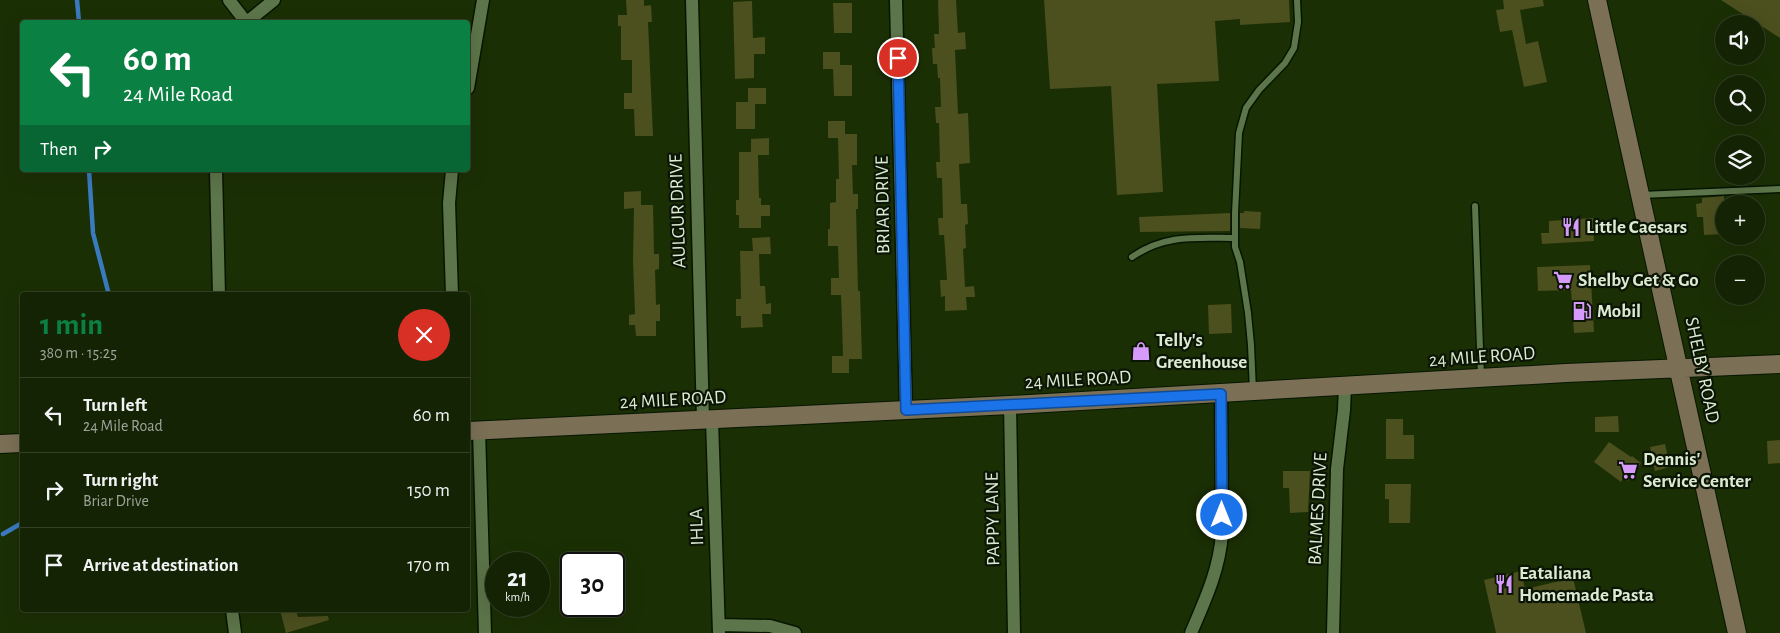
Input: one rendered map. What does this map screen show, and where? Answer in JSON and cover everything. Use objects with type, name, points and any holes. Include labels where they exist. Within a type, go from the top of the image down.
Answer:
[{"type":"street","points":[[229,0],[244,20]]},
{"type":"street","points":[[249,20],[274,0]]},
{"type":"street","points":[[470,75],[482,0]]},
{"type":"street","name":"AULGUR DRIVE","points":[[692,0],[708,420]]},
{"type":"street","name":"BRIAR DRIVE","points":[[896,0],[906,410]]},
{"type":"street","name":"SHELBY ROAD","points":[[1598,0],[1738,633]]},
{"type":"street","points":[[216,172],[220,292]]},
{"type":"street","points":[[452,172],[449,203],[452,292]]},
{"type":"street","name":"24 MILE ROAD","points":[[473,430],[1010,405],[1566,373],[1780,364]]},
{"type":"street","name":"BALMES DRIVE","points":[[1333,633],[1332,611],[1337,469],[1345,404],[1345,386]]},
{"type":"street","points":[[1191,633],[1215,575],[1220,552],[1222,534],[1221,394]]},
{"type":"street","name":"PAPPY LANE","points":[[1010,405],[1014,633]]},
{"type":"street","name":"IHLA","points":[[708,420],[719,629]]},
{"type":"street","points":[[473,430],[485,633]]},
{"type":"street","points":[[0,444],[20,444]]},
{"type":"street","points":[[232,612],[235,633]]},
{"type":"street","points":[[719,629],[770,626],[784,628],[795,633]]},
{"type":"lane","points":[[1253,391],[1252,351],[1248,313],[1240,262],[1235,247],[1239,133],[1246,108],[1258,90],[1285,63],[1294,48],[1298,22],[1297,0]]},
{"type":"lane","points":[[1640,195],[1780,189]]},
{"type":"lane","points":[[1475,206],[1482,378]]},
{"type":"lane","points":[[1132,257],[1146,247],[1165,240],[1235,238]]},
{"type":"building","points":[[626,0],[644,0],[644,6],[651,5],[652,22],[648,22],[653,136],[635,136],[634,109],[624,109],[624,93],[632,93],[632,60],[621,60],[621,26],[618,26],[618,15],[627,15]]},
{"type":"building","points":[[938,0],[956,0],[958,33],[965,32],[966,49],[955,50],[958,114],[968,113],[970,163],[959,164],[961,204],[967,204],[968,224],[965,225],[966,248],[963,249],[965,287],[974,286],[975,297],[966,297],[967,310],[945,311],[945,296],[941,297],[940,280],[947,280],[944,235],[939,235],[938,218],[943,218],[942,178],[937,178],[936,162],[940,162],[939,123],[936,123],[935,107],[941,107],[940,78],[938,78],[937,64],[933,64],[932,48],[935,48],[934,34],[939,34]]},
{"type":"building","points":[[1044,0],[1289,0],[1290,22],[1240,25],[1240,19],[1215,21],[1219,81],[1157,84],[1163,192],[1117,195],[1111,86],[1050,89]]},
{"type":"building","points":[[1503,0],[1543,0],[1544,6],[1520,10],[1526,44],[1538,41],[1547,82],[1524,87],[1512,30],[1500,32],[1496,10],[1504,9]]},
{"type":"building","points":[[1721,0],[1780,0],[1780,38],[1765,28],[1765,15],[1744,15]]},
{"type":"building","points":[[752,1],[753,38],[765,37],[765,54],[754,54],[754,78],[735,79],[733,2]]},
{"type":"building","points":[[833,3],[852,3],[852,33],[834,33]]},
{"type":"building","points":[[823,52],[840,52],[840,65],[852,65],[852,96],[834,96],[833,69],[823,69]]},
{"type":"building","points":[[748,88],[766,88],[766,104],[755,104],[755,129],[736,129],[736,102],[748,102]]},
{"type":"building","points":[[828,121],[845,121],[845,134],[857,134],[857,165],[852,165],[853,194],[858,194],[858,209],[856,209],[862,359],[849,359],[849,373],[832,373],[832,356],[843,356],[841,295],[831,295],[831,278],[839,278],[838,246],[828,246],[830,203],[836,202],[836,179],[839,179],[838,138],[828,138]]},
{"type":"building","points":[[769,138],[769,155],[758,155],[759,198],[761,198],[761,205],[770,205],[770,216],[761,216],[761,228],[739,228],[739,215],[736,215],[736,200],[739,200],[739,152],[751,152],[751,139]]},
{"type":"building","points":[[641,191],[641,205],[653,205],[654,254],[659,254],[659,269],[655,270],[656,305],[660,304],[660,321],[656,321],[656,336],[636,336],[635,325],[629,325],[629,315],[635,314],[633,262],[634,208],[624,209],[624,192]]},
{"type":"building","points":[[1715,197],[1715,234],[1704,235],[1703,217],[1697,217],[1696,204],[1702,203],[1702,198]]},
{"type":"building","points":[[1244,211],[1261,212],[1260,229],[1240,228],[1240,213],[1244,213]]},
{"type":"building","points":[[1230,213],[1230,231],[1140,232],[1139,217]]},
{"type":"building","name":"Little Caesars","points":[[1593,218],[1594,241],[1542,244],[1541,233],[1549,233],[1549,221]]},
{"type":"building","points":[[770,237],[771,254],[759,254],[760,286],[765,286],[766,304],[771,303],[771,314],[762,314],[763,327],[741,328],[741,316],[736,316],[736,299],[741,299],[740,251],[753,251],[752,238]]},
{"type":"building","points":[[1590,265],[1594,332],[1574,333],[1571,290],[1538,291],[1537,267]]},
{"type":"building","points":[[1231,304],[1232,333],[1209,334],[1208,305]]},
{"type":"building","points":[[1618,416],[1619,432],[1595,432],[1595,417]]},
{"type":"building","points":[[1386,419],[1403,419],[1403,435],[1414,435],[1414,459],[1386,459]]},
{"type":"building","points":[[1780,440],[1780,463],[1768,464],[1767,441]]},
{"type":"building","name":"Dennis' Service Center","points":[[1609,442],[1641,463],[1628,481],[1623,478],[1621,482],[1594,462]]},
{"type":"building","points":[[1665,444],[1670,467],[1655,471],[1650,447]]},
{"type":"building","points":[[1283,471],[1310,471],[1308,512],[1290,513],[1289,488],[1283,488]]},
{"type":"building","points":[[1385,484],[1411,484],[1410,523],[1389,523],[1389,499],[1385,499]]},
{"type":"building","points":[[1521,571],[1525,589],[1573,578],[1586,633],[1496,633],[1484,580]]},
{"type":"building","points":[[281,612],[297,612],[298,617],[328,616],[329,620],[286,633]]},
{"type":"waterway","points":[[77,0],[79,20]]},
{"type":"waterway","points":[[89,172],[93,233],[108,292]]},
{"type":"waterway","points":[[3,534],[20,524]]},
{"type":"place","name":"Little Caesars","points":[[1571,227]]},
{"type":"place","name":"Shelby Get & Go","points":[[1563,280]]},
{"type":"place","name":"Mobil","points":[[1582,311]]},
{"type":"place","name":"Telly's Greenhouse","points":[[1141,351]]},
{"type":"place","name":"Dennis' Service Center","points":[[1628,470]]},
{"type":"place","name":"Eataliana Homemade Pasta","points":[[1504,584]]},
{"type":"route","points":[[898,58],[906,410],[1221,394],[1222,515]]}]
